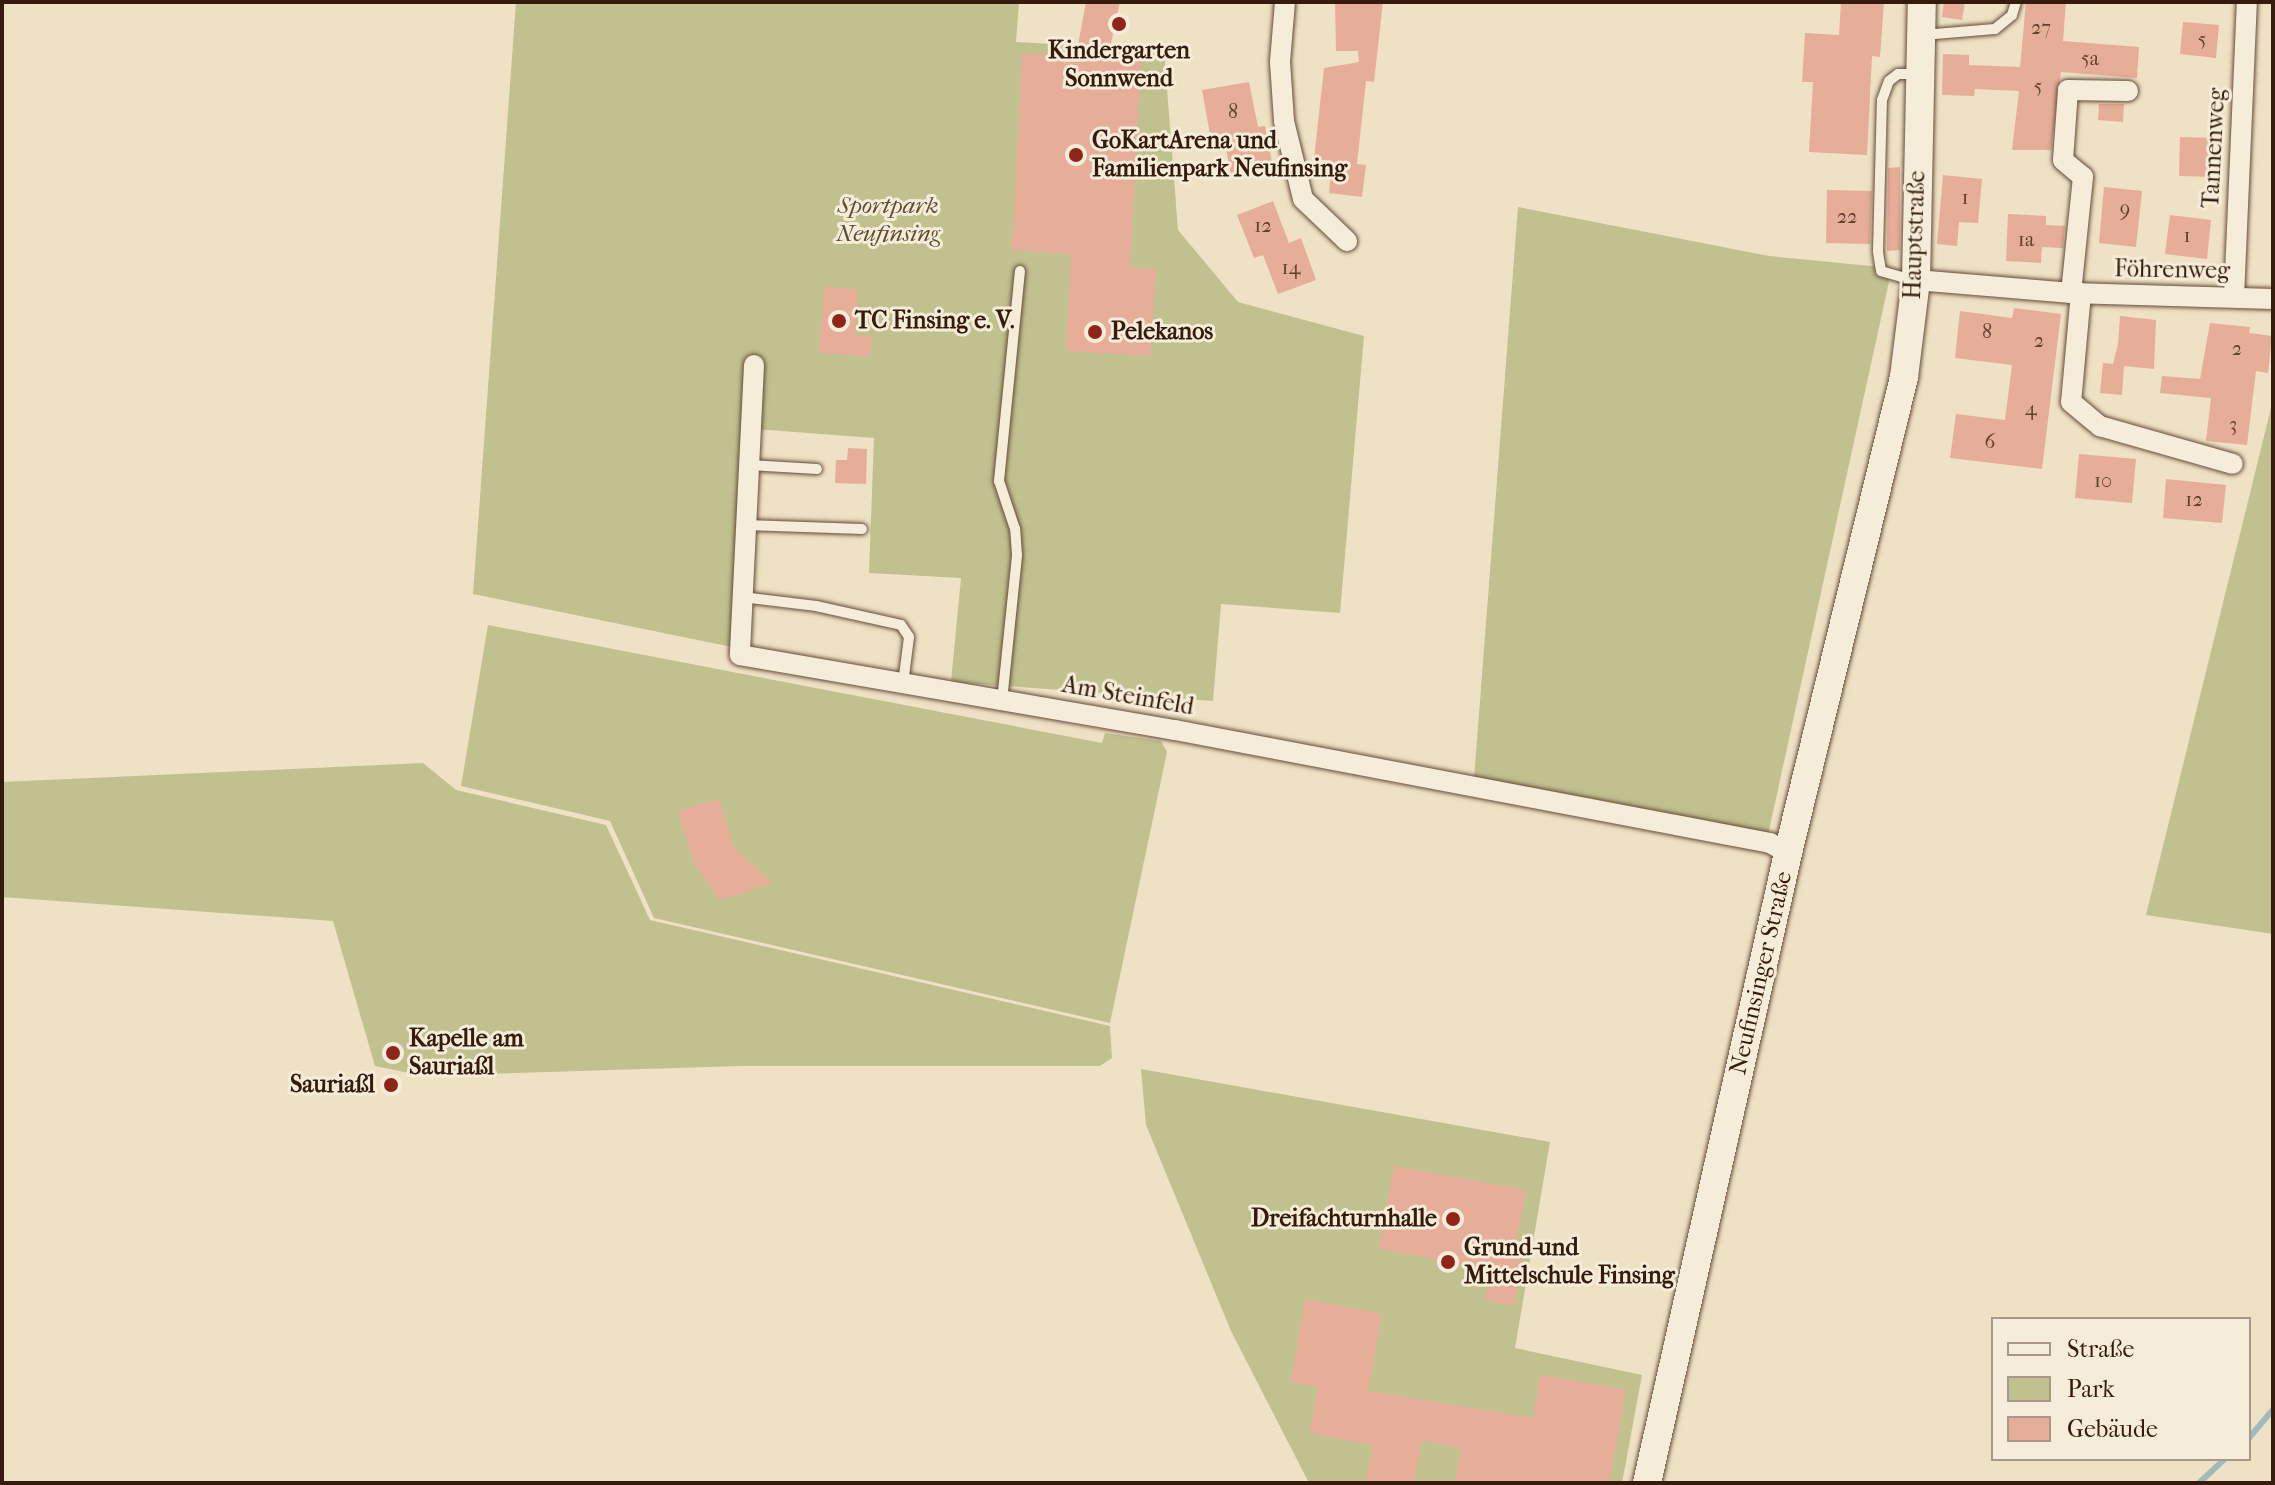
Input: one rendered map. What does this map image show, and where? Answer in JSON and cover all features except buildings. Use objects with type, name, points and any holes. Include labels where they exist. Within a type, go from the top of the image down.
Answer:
[{"type":"street","points":[[1285,2],[1280,62],[1284,121],[1303,199],[1347,241]]},
{"type":"street","name":"Hauptstraße","points":[[1884,464],[1904,377],[1916,280],[1922,2]]},
{"type":"street","name":"Tannenweg","points":[[2234,297],[2247,2]]},
{"type":"street","points":[[2128,91],[2068,90],[2063,160],[2083,177],[2071,402],[2100,426],[2233,464]]},
{"type":"street","name":"Föhrenweg","points":[[1916,280],[2076,293],[2273,299]]},
{"type":"street","name":"Am Steinfeld","points":[[754,365],[740,655],[1739,837],[1788,853]]},
{"type":"street","name":"Neufinsinger Straße","points":[[1647,1483],[1788,853],[1884,464]]},
{"type":"lane","points":[[1921,35],[1995,29],[2012,15],[2016,2]]},
{"type":"lane","points":[[1916,280],[1881,271],[1878,251],[1882,100],[1889,81],[1898,74],[1920,74]]},
{"type":"lane","points":[[1002,701],[1017,555],[1015,529],[999,481],[1020,271]]},
{"type":"lane","points":[[747,465],[817,469]]},
{"type":"lane","points":[[744,525],[862,529]]},
{"type":"lane","points":[[742,597],[816,606],[901,625],[909,637],[903,684]]},
{"type":"green space","name":"Sportpark Neufinsing","points":[[516,2],[1019,2],[1016,42],[1164,50],[1178,230],[1238,302],[1364,336],[1340,613],[1221,604],[1213,701],[951,682],[961,578],[869,573],[874,438],[743,428],[732,647],[473,594]]},
{"type":"green space","points":[[1518,207],[1769,256],[1892,268],[1768,835],[1474,779]]},
{"type":"green space","points":[[2273,400],[2273,934],[2146,915]]},
{"type":"green space","points":[[488,625],[1102,743],[1105,733],[1161,741],[1167,752],[1110,1023],[654,918],[610,821],[461,786]]},
{"type":"green space","points":[[423,763],[456,790],[606,825],[650,920],[1110,1026],[1112,1058],[1100,1066],[740,1066],[424,1076],[375,1066],[333,921],[2,897],[2,782]]},
{"type":"green space","name":"Grund-und Mittelschule Finsing","points":[[1141,1069],[1550,1142],[1515,1348],[1642,1375],[1622,1483],[1309,1483],[1231,1331],[1146,1125]]},
{"type":"waterway","points":[[2251,1436],[2273,1409]]},
{"type":"waterway","points":[[2199,1483],[2223,1461]]},
{"type":"place","name":"Kindergarten Sonnwend","points":[[1119,24]]},
{"type":"place","name":"GoKartArena und Familienpark Neufinsing","points":[[1076,155]]},
{"type":"place","name":"TC Finsing e. V.","points":[[839,321]]},
{"type":"place","name":"Pelekanos","points":[[1095,332]]},
{"type":"place","name":"Kapelle am Sauriaßl","points":[[393,1053]]},
{"type":"place","name":"Sauriaßl","points":[[391,1085]]},
{"type":"place","name":"Dreifachturnhalle","points":[[1453,1219]]},
{"type":"place","name":"Grund-und Mittelschule Finsing","points":[[1448,1262]]}]
